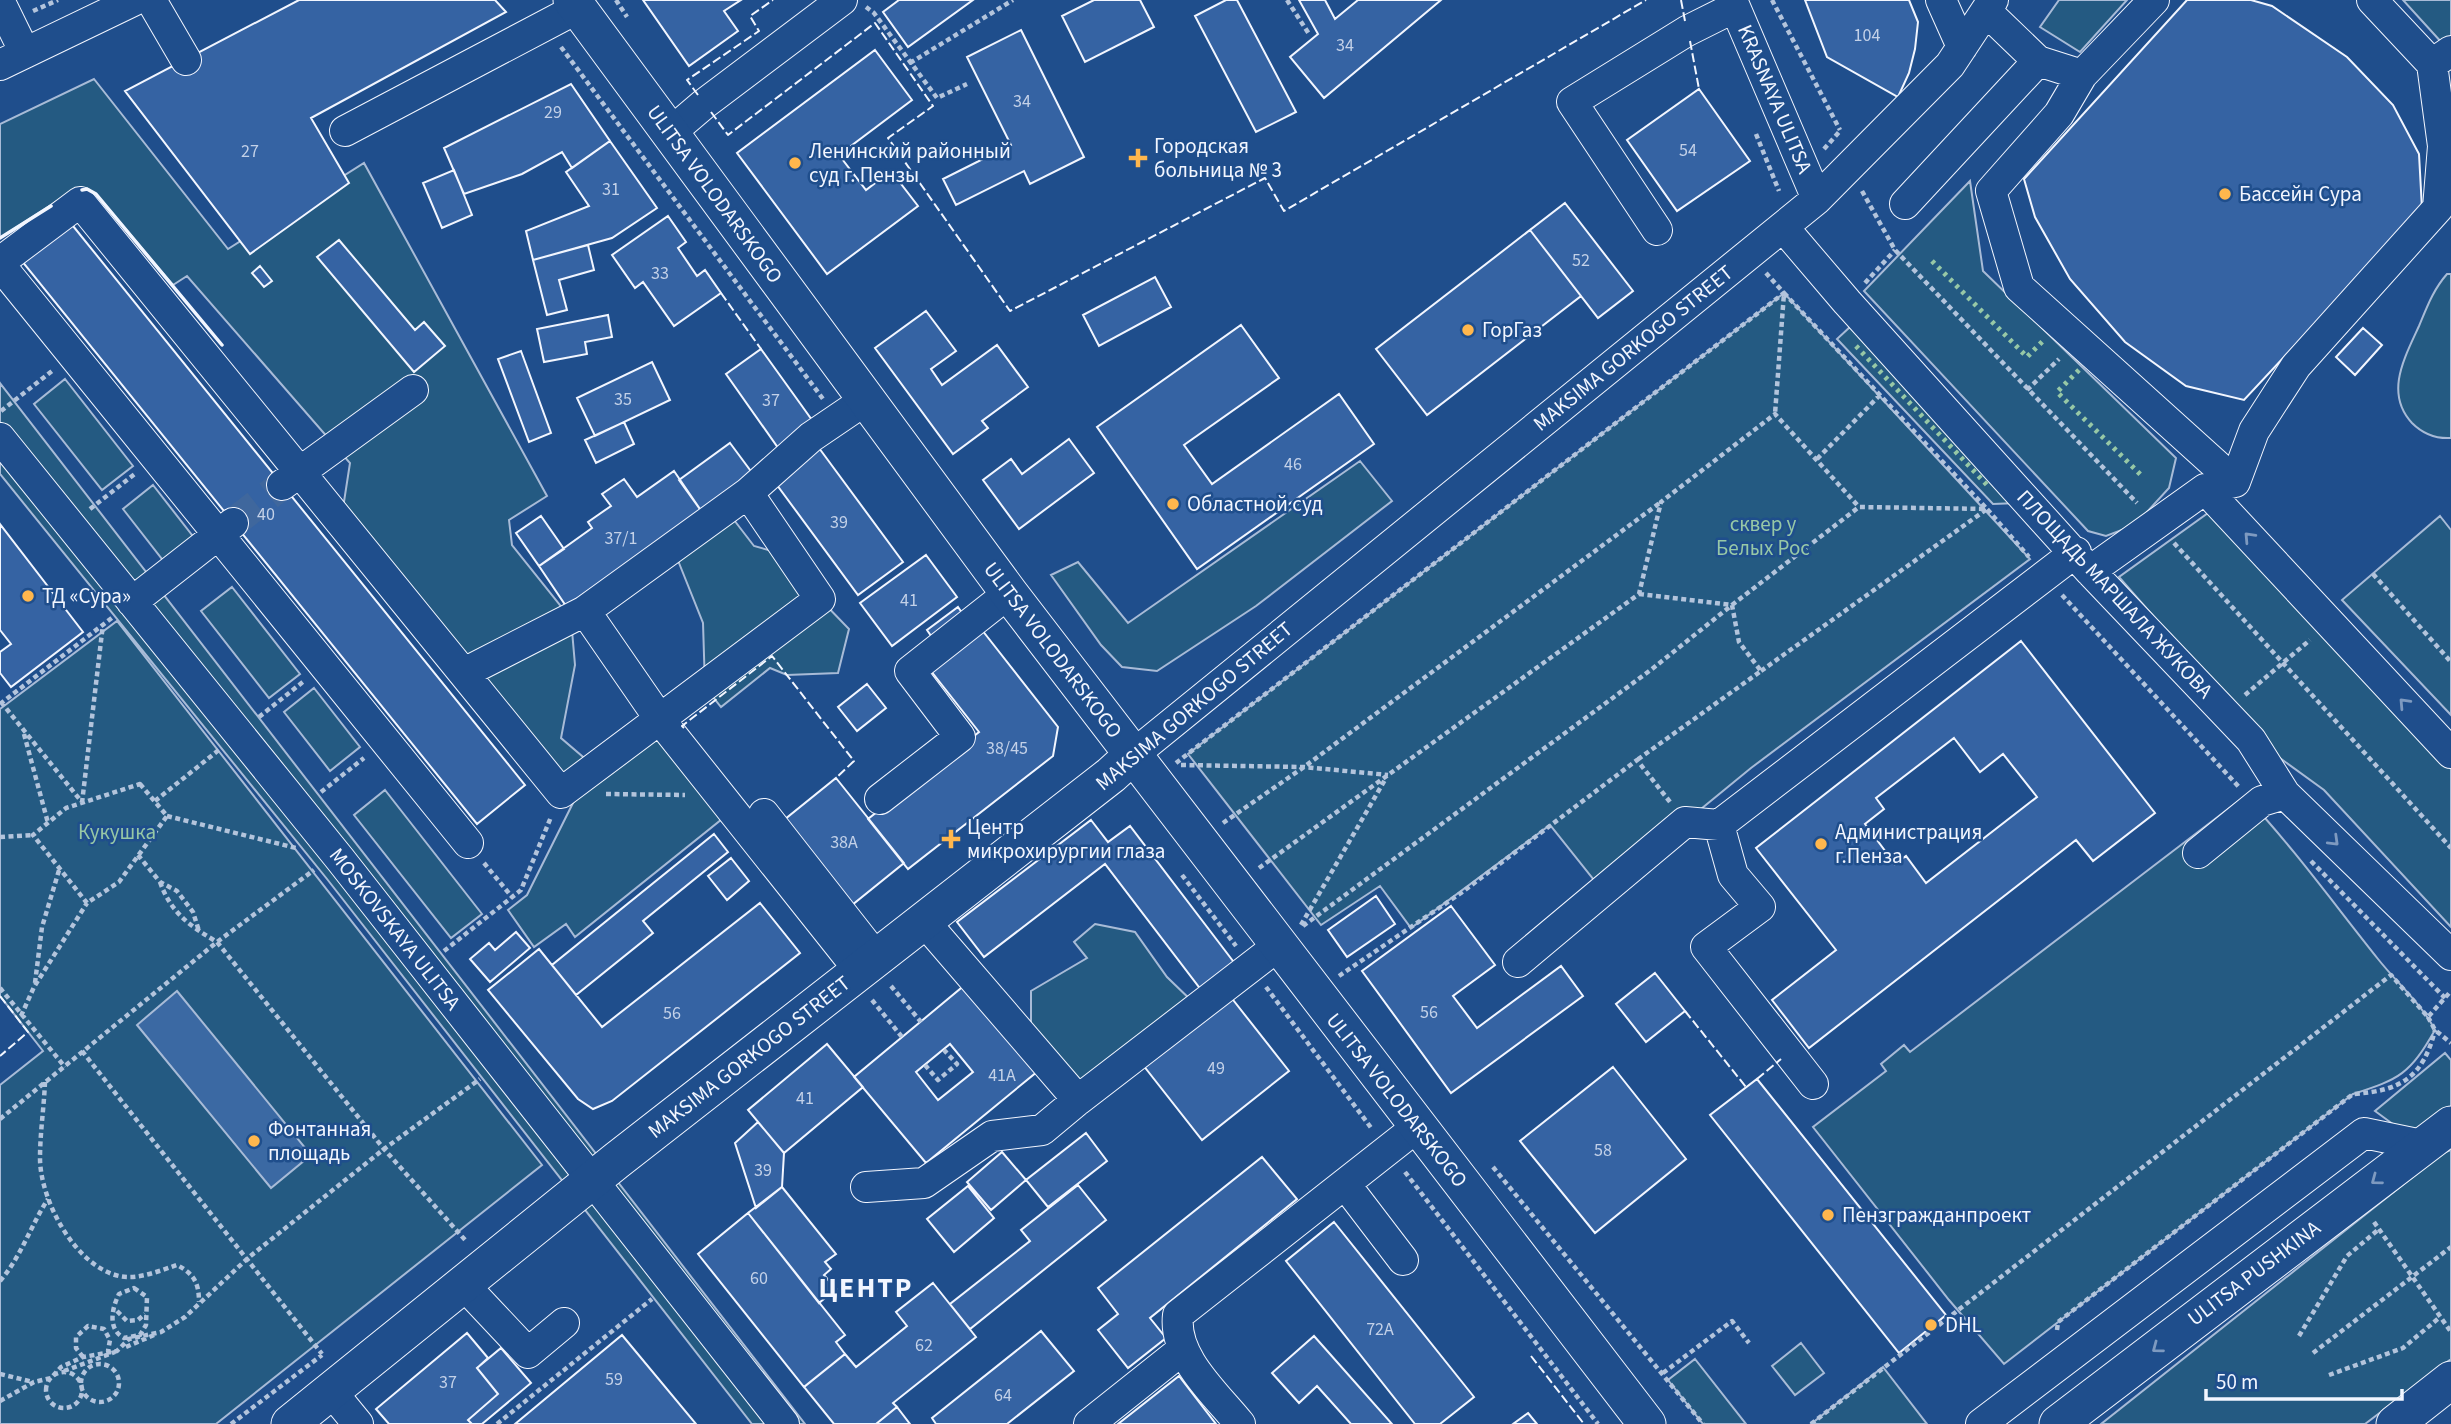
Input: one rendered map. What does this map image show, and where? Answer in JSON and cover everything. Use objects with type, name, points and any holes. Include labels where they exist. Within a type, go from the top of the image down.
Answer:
[{"type":"main road","name":"ULITSA VOLODARSKOGO","points":[[575,4],[1009,593],[1133,755],[1265,956],[1417,1127],[1647,1424]]},
{"type":"main road","name":"MAKSIMA GORKOGO STREET","points":[[290,1424],[594,1181],[874,978],[923,920],[1133,755]]},
{"type":"main road","name":"ULITSA PUSHKINA","points":[[2071,1414],[2436,1135]]},
{"type":"main road","points":[[2395,1424],[2451,1381]]},
{"type":"street","points":[[0,2],[12,59],[135,0]]},
{"type":"street","points":[[151,0],[186,60]]},
{"type":"street","points":[[670,133],[704,103],[842,0]]},
{"type":"street","points":[[1941,0],[1962,47]]},
{"type":"street","points":[[2154,0],[2082,75],[2059,114],[1992,191],[2020,287],[2235,482]]},
{"type":"street","points":[[2235,482],[2254,431],[2297,366],[2438,208],[2444,146],[2442,57],[2372,0]]},
{"type":"street","points":[[345,131],[575,4]]},
{"type":"street","points":[[1657,230],[1572,102],[1733,4]]},
{"type":"street","name":"KRASNAYA ULITSA","points":[[1733,4],[1817,199]]},
{"type":"street","points":[[1990,5],[2038,61],[2082,75]]},
{"type":"street","name":"MAKSIMA GORKOGO STREET","points":[[1133,755],[1817,199],[1950,65],[1990,5]]},
{"type":"street","points":[[1905,204],[2038,61]]},
{"type":"street","points":[[468,843],[324,665],[226,529],[155,457],[0,263],[80,201],[291,478],[464,673],[561,793],[662,721],[820,599],[748,493]]},
{"type":"street","name":"ПЛОЩАДЬ МАРШАЛА ЖУКОВА","points":[[1783,227],[1847,302],[2083,561],[2251,740],[2285,794],[2451,955]]},
{"type":"street","points":[[291,478],[413,390]]},
{"type":"street","points":[[464,673],[585,611],[748,493],[811,437],[867,399]]},
{"type":"street","name":"MOSKOVSKAYA ULITSA","points":[[0,438],[340,859],[784,1424]]},
{"type":"street","points":[[1518,962],[1685,822],[1719,825],[2044,576],[2083,561],[2205,489],[2235,482]]},
{"type":"street","points":[[2205,489],[2451,753]]},
{"type":"street","points":[[132,602],[226,529]]},
{"type":"street","points":[[880,799],[960,737],[910,671],[1009,593]]},
{"type":"street","points":[[585,611],[662,721],[721,796],[874,978]]},
{"type":"street","points":[[2198,853],[2256,807],[2285,794]]},
{"type":"street","points":[[764,814],[874,978]]},
{"type":"street","points":[[1719,825],[1733,875],[1760,907],[1706,947],[1813,1084]]},
{"type":"street","points":[[923,920],[1078,1100]]},
{"type":"street","points":[[866,1187],[924,1182],[992,1136],[1041,1130],[1265,956]]},
{"type":"street","points":[[1240,1424],[1182,1350],[1176,1333],[1178,1315],[1417,1127]]},
{"type":"street","points":[[1981,1424],[2364,1133],[2436,1135]]},
{"type":"street","points":[[1345,1184],[1404,1260]]},
{"type":"street","points":[[464,1285],[528,1353],[564,1323]]},
{"type":"street","points":[[1089,1424],[1182,1350]]},
{"type":"street","points":[[2053,1369],[2071,1414]]},
{"type":"street","points":[[331,1391],[358,1424]]},
{"type":"path","points":[[856,0],[874,13],[937,98],[967,84]]},
{"type":"path","points":[[910,63],[1013,0]]},
{"type":"path","points":[[1287,0],[1309,34]]},
{"type":"path","points":[[1772,0],[1840,131],[1849,167],[1895,250]]},
{"type":"path","points":[[1784,293],[1987,509],[2044,576],[2256,807]]},
{"type":"path","points":[[1784,293],[1775,414],[1860,507]]},
{"type":"path","points":[[1388,775],[1304,767],[1173,765],[1784,293]]},
{"type":"path","points":[[2027,390],[2078,340]]},
{"type":"path","points":[[0,412],[72,356]]},
{"type":"path","points":[[1817,459],[1880,395]]},
{"type":"path","points":[[1219,825],[1304,767],[1775,414]]},
{"type":"path","points":[[70,525],[155,457]]},
{"type":"path","points":[[1254,872],[1639,594],[1661,502]]},
{"type":"path","points":[[1388,775],[1300,928],[1651,669],[1860,507],[1987,509]]},
{"type":"path","points":[[1338,977],[1461,893],[1637,760],[1987,509]]},
{"type":"path","points":[[2373,574],[2451,662]]},
{"type":"path","points":[[1639,594],[1732,605]]},
{"type":"path","points":[[82,803],[0,703],[132,602]]},
{"type":"path","points":[[1732,605],[1739,642],[1761,671]]},
{"type":"path","points":[[82,803],[103,624]]},
{"type":"path","points":[[2225,712],[2330,624]]},
{"type":"path","points":[[155,801],[324,665]]},
{"type":"path","points":[[23,729],[48,823]]},
{"type":"path","points":[[299,809],[386,741]]},
{"type":"path","points":[[1637,760],[1685,822]]},
{"type":"path","points":[[0,837],[33,835],[66,808],[140,784],[167,816],[340,859]]},
{"type":"path","points":[[466,933],[521,890],[561,793],[721,796]]},
{"type":"path","points":[[21,1016],[34,988],[87,902],[119,882],[167,816]]},
{"type":"path","points":[[33,835],[87,902]]},
{"type":"path","points":[[468,843],[512,897]]},
{"type":"path","points":[[2303,853],[2445,998]]},
{"type":"path","points":[[138,855],[160,882],[166,900],[183,920],[217,942],[384,1149],[466,1241]]},
{"type":"path","points":[[0,1119],[217,942],[320,865],[340,859]]},
{"type":"path","points":[[34,988],[42,927],[60,867]]},
{"type":"path","points":[[1178,869],[1265,956],[1388,1150],[1598,1424]]},
{"type":"path","points":[[160,882],[177,891],[193,912],[199,931]]},
{"type":"path","points":[[1811,1424],[2391,975],[2428,1017],[2435,1030],[2451,1043]]},
{"type":"path","points":[[874,978],[921,1022]]},
{"type":"path","points":[[874,978],[902,1037]]},
{"type":"path","points":[[0,988],[65,1067]]},
{"type":"path","points":[[2428,1017],[2451,991]]},
{"type":"path","points":[[2058,1322],[2353,1094],[2382,1092],[2408,1079],[2429,1054],[2435,1030]]},
{"type":"path","points":[[925,1065],[938,1080],[957,1064],[944,1049]]},
{"type":"path","points":[[82,1051],[322,1354]]},
{"type":"path","points":[[0,1401],[34,1382],[161,1332],[185,1317],[248,1258],[384,1149],[486,1073]]},
{"type":"path","points":[[45,1082],[40,1157],[49,1198],[71,1240],[107,1272],[136,1277],[177,1265],[189,1271],[199,1285],[199,1303]]},
{"type":"path","points":[[0,1281],[9,1270],[31,1225],[49,1198]]},
{"type":"path","points":[[2367,1213],[2451,1332]]},
{"type":"path","points":[[2299,1336],[2347,1256],[2379,1229]]},
{"type":"path","points":[[2313,1353],[2451,1247]]},
{"type":"path","points":[[497,1424],[673,1282]]},
{"type":"path","points":[[130,1339],[115,1331],[112,1320],[117,1310],[119,1294],[134,1288],[147,1297],[146,1325],[140,1335]]},
{"type":"path","points":[[117,1310],[127,1321],[138,1320],[145,1314]]},
{"type":"path","points":[[2329,1375],[2403,1348],[2440,1317]]},
{"type":"path","points":[[1663,1373],[1732,1321],[1749,1343]]},
{"type":"path","points":[[83,1357],[75,1343],[79,1332],[88,1326],[104,1329],[110,1340],[108,1351]]},
{"type":"path","points":[[82,1392],[92,1400],[104,1401],[114,1395],[118,1378],[106,1365],[95,1365],[85,1371],[81,1382],[82,1392],[72,1407],[54,1405],[46,1395],[53,1376],[61,1367],[83,1357],[117,1351],[130,1339],[140,1335],[161,1332]]},
{"type":"path","points":[[0,1374],[34,1382]]},
{"type":"path","points":[[53,1376],[73,1374],[81,1382]]},
{"type":"green space","points":[[2059,0],[2127,0],[2080,52],[2040,27]]},
{"type":"green space","points":[[2403,0],[2451,0],[2451,37],[2443,44]]},
{"type":"green space","points":[[94,79],[228,249],[364,163],[547,496],[509,520],[512,545],[571,619],[575,665],[561,738],[596,768],[561,793],[341,521],[350,463],[187,276],[173,285],[96,194],[87,189],[68,194],[0,238],[0,124]]},
{"type":"green space","points":[[1970,181],[1983,271],[2176,458],[2169,488],[2135,525],[2106,536],[2088,531],[1864,291]]},
{"type":"green space","points":[[2447,274],[2451,274],[2451,438],[2440,438],[2420,430],[2412,423],[2399,400],[2398,387],[2408,350],[2431,299]]},
{"type":"green space","name":"сквер у Белых Рос","points":[[1784,293],[2030,559],[1751,768],[1602,890],[1550,825],[1411,928],[1380,886],[1321,925],[1188,754]]},
{"type":"green space","points":[[1850,327],[2017,503],[1993,504],[1837,339]]},
{"type":"green space","points":[[65,379],[133,466],[102,490],[34,404]]},
{"type":"green space","points":[[0,383],[805,1424],[752,1424],[327,879],[0,474]]},
{"type":"green space","points":[[1360,461],[1392,501],[1256,606],[1157,671],[1122,667],[1101,645],[1051,575],[1078,562],[1128,623]]},
{"type":"green space","points":[[153,485],[199,544],[169,568],[123,509]]},
{"type":"green space","points":[[2215,508],[2451,769],[2451,927],[2324,790],[2273,753],[2119,577]]},
{"type":"green space","points":[[2440,516],[2451,530],[2451,715],[2342,600]]},
{"type":"green space","points":[[734,520],[754,546],[790,556],[820,599],[849,629],[838,673],[787,675],[770,668],[721,707],[705,687],[703,623],[677,558]]},
{"type":"green space","points":[[232,587],[300,674],[269,698],[201,611]]},
{"type":"green space","name":"Фонтанная площадь","points":[[117,621],[542,1165],[216,1424],[0,1424],[0,1085],[43,1051],[0,996],[0,709]]},
{"type":"green space","points":[[314,688],[360,747],[330,771],[284,712]]},
{"type":"green space","points":[[656,737],[722,819],[575,937],[566,924],[534,947],[508,910],[527,895],[577,795]]},
{"type":"green space","points":[[385,790],[482,914],[451,938],[354,815]]},
{"type":"green space","points":[[2245,796],[2416,1002],[2435,1030],[2418,1056],[2402,1073],[2382,1084],[2353,1094],[2004,1364],[1949,1300],[1813,1127],[1886,1071],[1881,1064],[1904,1045],[1910,1052]]},
{"type":"green space","points":[[1095,924],[1135,932],[1167,977],[1198,1007],[1078,1100],[1031,1046],[1031,991],[1087,958],[1074,942]]},
{"type":"green space","points":[[2445,1053],[2451,1060],[2451,1113],[2443,1120],[2405,1133],[2375,1111]]},
{"type":"green space","points":[[2451,1150],[2451,1359],[2365,1424],[2101,1424],[2443,1153]]},
{"type":"green space","points":[[1801,1343],[1824,1373],[1795,1395],[1772,1366]]},
{"type":"green space","points":[[1695,1359],[1746,1424],[1703,1424],[1668,1380]]},
{"type":"green space","points":[[1883,1367],[1927,1424],[1811,1424]]},
{"type":"shaded area","points":[[177,991],[311,1155],[271,1188],[137,1025]]},
{"type":"building","points":[[299,0],[495,0],[506,12],[311,118],[349,183],[250,254],[125,91]]},
{"type":"building","points":[[643,0],[741,0],[724,11],[738,31],[689,66]]},
{"type":"building","points":[[899,0],[973,0],[908,47],[883,12]]},
{"type":"building","points":[[1094,0],[1140,0],[1154,27],[1085,62],[1062,16]]},
{"type":"building","points":[[1226,0],[1237,0],[1296,112],[1256,132],[1195,16]]},
{"type":"building","points":[[1299,0],[1325,0],[1335,19],[1358,0],[1441,0],[1324,98],[1290,57],[1318,34]]},
{"type":"building","points":[[1805,0],[1909,0],[1918,22],[1915,49],[1909,73],[1898,97],[1827,57]]},
{"type":"building","name":"Бассейн Сура","points":[[2187,0],[2251,0],[2272,6],[2347,57],[2393,105],[2419,154],[2422,209],[2244,400],[2186,386],[2125,342],[2070,279],[2035,217],[2024,179]]},
{"type":"building","points":[[1021,30],[1084,157],[1030,184],[1024,171],[956,205],[943,179],[1011,145],[967,57]]},
{"type":"building","name":"Ленинский районный суд г. Пензы","points":[[875,50],[912,100],[839,155],[866,190],[891,171],[918,206],[827,274],[737,153]]},
{"type":"building","points":[[571,84],[610,141],[572,168],[562,152],[522,174],[464,194],[444,148]]},
{"type":"building","points":[[1699,89],[1750,161],[1677,211],[1627,140]]},
{"type":"building","points":[[610,141],[657,208],[612,238],[533,260],[526,231],[589,206],[566,172]]},
{"type":"building","points":[[454,170],[472,215],[442,228],[423,183]]},
{"type":"building","points":[[1565,203],[1633,291],[1598,318],[1530,230]]},
{"type":"building","points":[[668,216],[686,242],[678,248],[697,276],[705,270],[721,293],[674,326],[643,282],[635,288],[612,255]]},
{"type":"building","points":[[69,221],[525,785],[477,824],[21,260]]},
{"type":"building","name":"ГорГаз","points":[[1530,230],[1581,296],[1427,415],[1376,349]]},
{"type":"building","points":[[339,240],[415,330],[424,322],[445,346],[414,372],[317,257]]},
{"type":"building","points":[[588,245],[594,270],[559,280],[567,310],[547,315],[533,260]]},
{"type":"building","points":[[260,266],[272,281],[264,287],[252,273]]},
{"type":"building","points":[[1155,277],[1171,307],[1099,346],[1083,315]]},
{"type":"building","points":[[926,311],[956,351],[931,369],[942,385],[997,345],[1028,387],[982,421],[988,428],[953,454],[875,348]]},
{"type":"building","points":[[608,315],[612,337],[585,342],[587,354],[544,362],[537,329]]},
{"type":"building","points":[[1241,325],[1279,378],[1184,445],[1212,484],[1339,394],[1374,444],[1197,569],[1097,427]]},
{"type":"building","points":[[2363,328],[2382,345],[2355,375],[2336,357]]},
{"type":"building","points":[[761,349],[817,427],[781,452],[726,374]]},
{"type":"building","points":[[521,351],[551,433],[529,442],[498,359]]},
{"type":"building","points":[[652,362],[670,400],[595,436],[577,398]]},
{"type":"building","points":[[624,422],[634,444],[596,463],[585,440]]},
{"type":"building","points":[[1069,439],[1094,473],[1019,529],[983,480],[1011,459],[1022,474]]},
{"type":"building","points":[[730,443],[753,474],[702,512],[679,480]]},
{"type":"building","points":[[819,448],[903,562],[858,595],[774,481]]},
{"type":"building","points":[[674,471],[702,512],[566,606],[539,566],[592,528],[588,522],[611,506],[602,494],[624,479],[637,497]]},
{"type":"building","points":[[541,516],[564,549],[539,566],[516,533]]},
{"type":"building","name":"ТД «Сура»","points":[[0,524],[83,632],[11,687],[0,673],[0,652],[11,644],[0,630]]},
{"type":"building","points":[[926,555],[957,597],[892,646],[860,603]]},
{"type":"building","points":[[958,607],[967,620],[936,643],[927,630]]},
{"type":"building","points":[[982,630],[1058,727],[1053,756],[908,869],[868,819],[979,732],[931,671]]},
{"type":"building","name":"Администрация г.Пенза","points":[[2021,641],[2155,813],[2093,861],[2076,840],[1809,1048],[1772,1000],[1836,950],[1756,848]],"holes":[[[1954,738],[1980,772],[2003,754],[2037,797],[1926,883],[1906,856],[1895,864],[1865,824],[1884,809],[1876,798]]]},
{"type":"building","points":[[867,684],[886,708],[857,731],[838,707]]},
{"type":"building","points":[[836,778],[904,863],[852,905],[784,820]]},
{"type":"building","points":[[1091,820],[1108,842],[1130,826],[1236,965],[1202,991],[1105,864],[984,957],[957,922]]},
{"type":"building","points":[[714,834],[728,852],[643,921],[653,933],[576,995],[552,965]]},
{"type":"building","points":[[731,858],[749,881],[727,900],[708,876]]},
{"type":"building","points":[[1376,896],[1395,924],[1347,957],[1328,930]]},
{"type":"building","points":[[760,903],[800,953],[612,1101],[593,1109],[578,1099],[488,990],[539,949],[602,1027]]},
{"type":"building","points":[[1451,906],[1495,965],[1453,996],[1477,1028],[1561,966],[1583,996],[1451,1093],[1362,971]]},
{"type":"building","points":[[516,932],[530,948],[490,982],[470,959],[489,943],[495,950]]},
{"type":"building","points":[[1655,973],[1685,1011],[1646,1042],[1616,1004]]},
{"type":"building","points":[[966,984],[1038,1071],[926,1163],[854,1077]],"holes":[[[950,1044],[973,1072],[938,1100],[916,1072]]]},
{"type":"building","points":[[1230,996],[1289,1071],[1202,1140],[1143,1065]]},
{"type":"building","points":[[827,1044],[863,1087],[784,1153],[748,1110]]},
{"type":"building","points":[[1613,1067],[1686,1159],[1595,1233],[1520,1141]]},
{"type":"building","name":"Пензгражданпроект","points":[[1757,1079],[1946,1315],[1899,1353],[1710,1115]]},
{"type":"building","points":[[758,1122],[784,1153],[782,1187],[756,1208],[735,1143]]},
{"type":"building","points":[[1086,1133],[1107,1161],[1048,1207],[1026,1180]]},
{"type":"building","points":[[1002,1152],[1026,1180],[991,1210],[967,1182]]},
{"type":"building","points":[[1262,1157],[1297,1199],[1150,1318],[1166,1338],[1128,1368],[1098,1330],[1118,1314],[1098,1288]]},
{"type":"building","points":[[1078,1185],[1106,1220],[970,1329],[950,1304],[1030,1241],[1021,1230]]},
{"type":"building","points":[[968,1186],[994,1218],[954,1252],[927,1219]]},
{"type":"building","points":[[782,1187],[836,1254],[825,1262],[831,1269],[824,1275],[836,1289],[819,1303],[748,1213]]},
{"type":"building","points":[[748,1213],[845,1335],[836,1342],[845,1354],[804,1387],[698,1254]]},
{"type":"building","points":[[1334,1222],[1474,1397],[1440,1424],[1415,1424],[1286,1261]]},
{"type":"building","points":[[933,1283],[976,1337],[893,1403],[897,1407],[876,1424],[834,1424],[804,1387],[845,1354],[856,1367],[907,1326],[896,1312]]},
{"type":"building","points":[[1041,1331],[1074,1371],[1007,1424],[936,1424],[932,1418]]},
{"type":"building","points":[[467,1333],[488,1358],[477,1368],[498,1394],[468,1420],[472,1424],[389,1424],[376,1409]]},
{"type":"building","points":[[622,1335],[696,1424],[515,1424]]},
{"type":"building","points":[[1314,1336],[1392,1424],[1351,1424],[1317,1386],[1299,1403],[1272,1373]]},
{"type":"building","points":[[501,1348],[531,1383],[482,1424],[472,1424],[468,1420],[498,1394],[477,1368]]},
{"type":"building","points":[[1179,1376],[1216,1424],[1118,1424]]},
{"type":"building","points":[[897,1407],[910,1424],[876,1424]]},
{"type":"building","points":[[1528,1413],[1537,1424],[1513,1424]]},
{"type":"tunnel","points":[[233,523],[282,485]]},
{"type":"hedge","points":[[1932,261],[2027,357],[2045,339]]},
{"type":"hedge","points":[[1856,346],[1987,485]]},
{"type":"hedge","points":[[2079,370],[2057,392],[2141,475]]},
{"type":"fence","points":[[698,95],[687,80],[759,31],[750,16],[773,0]]},
{"type":"fence","points":[[711,112],[728,135],[875,23],[933,106],[888,138],[1010,311],[1265,178],[1284,211],[1646,0]]},
{"type":"fence","points":[[1681,0],[1685,21]]},
{"type":"fence","points":[[1690,41],[1699,89]]},
{"type":"fence","points":[[721,293],[761,349]]},
{"type":"fence","points":[[684,728],[682,726],[772,656],[854,761],[836,778]]},
{"type":"fence","points":[[0,996],[28,1032],[0,1056]]},
{"type":"fence","points":[[1685,1011],[1746,1087]]},
{"type":"fence","points":[[1757,1079],[1781,1059]]},
{"type":"fence","points":[[1531,1356],[1584,1424]]},
{"type":"wall","points":[[82,190],[87,189],[96,194],[222,345]]},
{"type":"wall","points":[[0,238],[51,206]]},
{"type":"place","name":"Городская больница № 3","points":[[1138,158]]},
{"type":"place","name":"Ленинский районный суд г. Пензы","points":[[795,163]]},
{"type":"place","name":"Бассейн Сура","points":[[2225,194]]},
{"type":"place","name":"ГорГаз","points":[[1468,330]]},
{"type":"place","name":"Областной суд","points":[[1173,504]]},
{"type":"place","name":"ТД «Сура»","points":[[28,596]]},
{"type":"place","name":"Центр микрохирургии глаза","points":[[951,839]]},
{"type":"place","name":"Администрация г.Пенза","points":[[1821,844]]},
{"type":"place","name":"Фонтанная площадь","points":[[254,1141]]},
{"type":"place","name":"Пензгражданпроект","points":[[1828,1215]]},
{"type":"place","name":"DHL","points":[[1931,1325]]},
{"type":"district","name":"ЦЕНТР","points":[[866,1287]]},
{"type":"park label","name":"Кукушка","points":[[117,832]]}]
